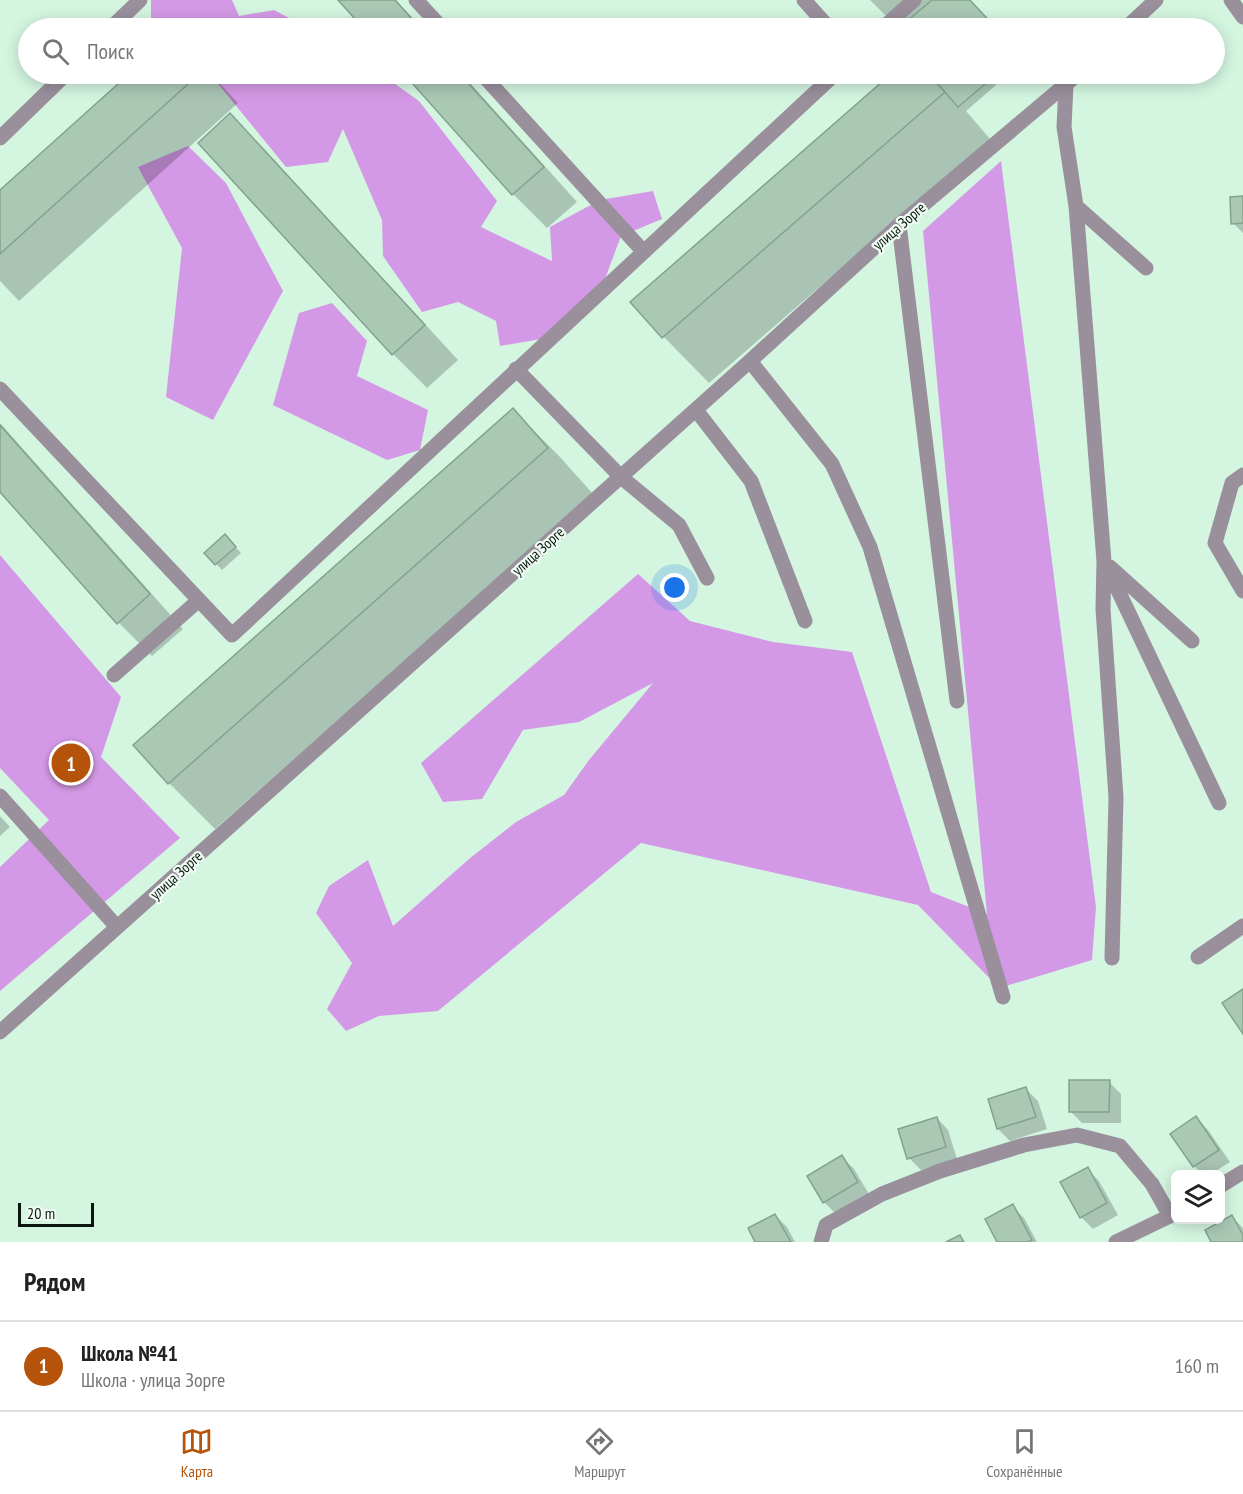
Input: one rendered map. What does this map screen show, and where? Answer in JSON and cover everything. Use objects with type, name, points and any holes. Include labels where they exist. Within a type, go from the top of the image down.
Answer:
[{"type":"street","points":[[121,18],[140,0]]},
{"type":"street","points":[[416,0],[433,18]]},
{"type":"street","points":[[804,0],[820,18]]},
{"type":"street","points":[[894,18],[914,0]]},
{"type":"street","points":[[1137,18],[1156,0]]},
{"type":"street","points":[[1231,0],[1243,17]]},
{"type":"street","points":[[0,138],[56,84]]},
{"type":"street","points":[[491,84],[643,251]]},
{"type":"street","points":[[0,389],[232,635],[824,84]]},
{"type":"street","points":[[1066,85],[1064,127],[1076,206],[1104,561],[1103,609],[1116,797],[1112,958]]},
{"type":"street","name":"улица Зорге","points":[[0,1032],[696,410],[899,225],[1066,85]]},
{"type":"street","points":[[1076,206],[1146,268]]},
{"type":"street","points":[[899,225],[957,701]]},
{"type":"street","points":[[750,361],[832,464],[870,547],[1003,997]]},
{"type":"street","points":[[516,369],[621,477],[679,525],[708,578]]},
{"type":"street","points":[[696,410],[751,481],[805,621]]},
{"type":"street","points":[[1243,475],[1232,483],[1215,543],[1243,591]]},
{"type":"street","points":[[1104,561],[1192,641]]},
{"type":"street","points":[[1104,561],[1219,803]]},
{"type":"street","points":[[114,675],[199,600]]},
{"type":"street","points":[[0,796],[117,927]]},
{"type":"street","points":[[1198,957],[1243,926]]},
{"type":"street","points":[[821,1242],[826,1225],[882,1194],[940,1171],[1023,1145],[1077,1134],[1120,1146],[1152,1184],[1171,1212]]},
{"type":"street","points":[[1225,1183],[1243,1172]]},
{"type":"street","points":[[1116,1242],[1171,1216]]},
{"type":"shaded area","points":[[151,0],[232,0],[239,16],[274,10],[289,18],[151,18]]},
{"type":"shaded area","points":[[218,84],[395,84],[419,101],[497,201],[481,227],[552,261],[550,227],[600,200],[653,191],[662,219],[621,236],[605,279],[541,339],[500,346],[496,321],[458,302],[422,312],[383,256],[382,220],[343,129],[328,162],[286,167]]},
{"type":"shaded area","points":[[188,146],[226,183],[283,291],[213,420],[166,397],[182,248],[138,167]]},
{"type":"shaded area","points":[[1001,161],[1096,907],[1092,960],[999,988],[918,905],[641,843],[438,1011],[379,1016],[346,1031],[327,1009],[352,963],[316,913],[329,886],[368,860],[393,926],[469,859],[516,822],[564,795],[589,760],[653,683],[579,722],[523,730],[482,799],[443,802],[421,763],[638,574],[690,621],[773,642],[852,652],[931,892],[987,914],[923,231]]},
{"type":"shaded area","points":[[332,303],[367,341],[357,376],[428,410],[420,450],[387,460],[273,405],[299,313]]},
{"type":"shaded area","points":[[0,555],[121,697],[101,757],[180,838],[0,991],[0,867],[49,820],[0,768]]},
{"type":"building","points":[[338,0],[395,0],[411,18],[354,18]]},
{"type":"building","points":[[932,0],[970,0],[987,18],[911,18]]},
{"type":"building","points":[[118,84],[188,84],[0,254],[0,190]]},
{"type":"building","points":[[413,84],[469,84],[544,167],[512,195]]},
{"type":"building","points":[[880,84],[938,84],[945,92],[662,338],[630,302]]},
{"type":"building","points":[[938,84],[985,84],[958,107]]},
{"type":"building","points":[[230,113],[425,325],[392,355],[198,143]]},
{"type":"building","points":[[1243,196],[1243,223],[1231,224],[1230,197]]},
{"type":"building","points":[[513,408],[548,448],[168,784],[133,745]]},
{"type":"building","points":[[0,425],[150,594],[117,624],[0,492]]},
{"type":"building","points":[[225,534],[236,547],[215,565],[204,553]]},
{"type":"building","points":[[1243,989],[1243,1034],[1222,1003]]},
{"type":"building","points":[[1069,1080],[1110,1080],[1109,1112],[1069,1112]]},
{"type":"building","points":[[1026,1087],[1036,1117],[997,1129],[988,1099]]},
{"type":"building","points":[[1196,1116],[1219,1150],[1193,1167],[1170,1134]]},
{"type":"building","points":[[937,1117],[946,1147],[907,1159],[898,1129]]},
{"type":"building","points":[[842,1155],[858,1182],[823,1203],[807,1176]]},
{"type":"building","points":[[1088,1167],[1107,1203],[1080,1218],[1060,1182]]},
{"type":"building","points":[[1013,1204],[1032,1240],[997,1242],[985,1219]]},
{"type":"building","points":[[775,1214],[791,1242],[755,1242],[748,1228]]},
{"type":"building","points":[[1232,1215],[1243,1235],[1243,1242],[1211,1242],[1205,1230],[1216,1224],[1225,1224],[1225,1219]]},
{"type":"building","points":[[960,1235],[964,1242],[946,1242]]},
{"type":"place","name":"Школа №41","points":[[71,763]]}]
